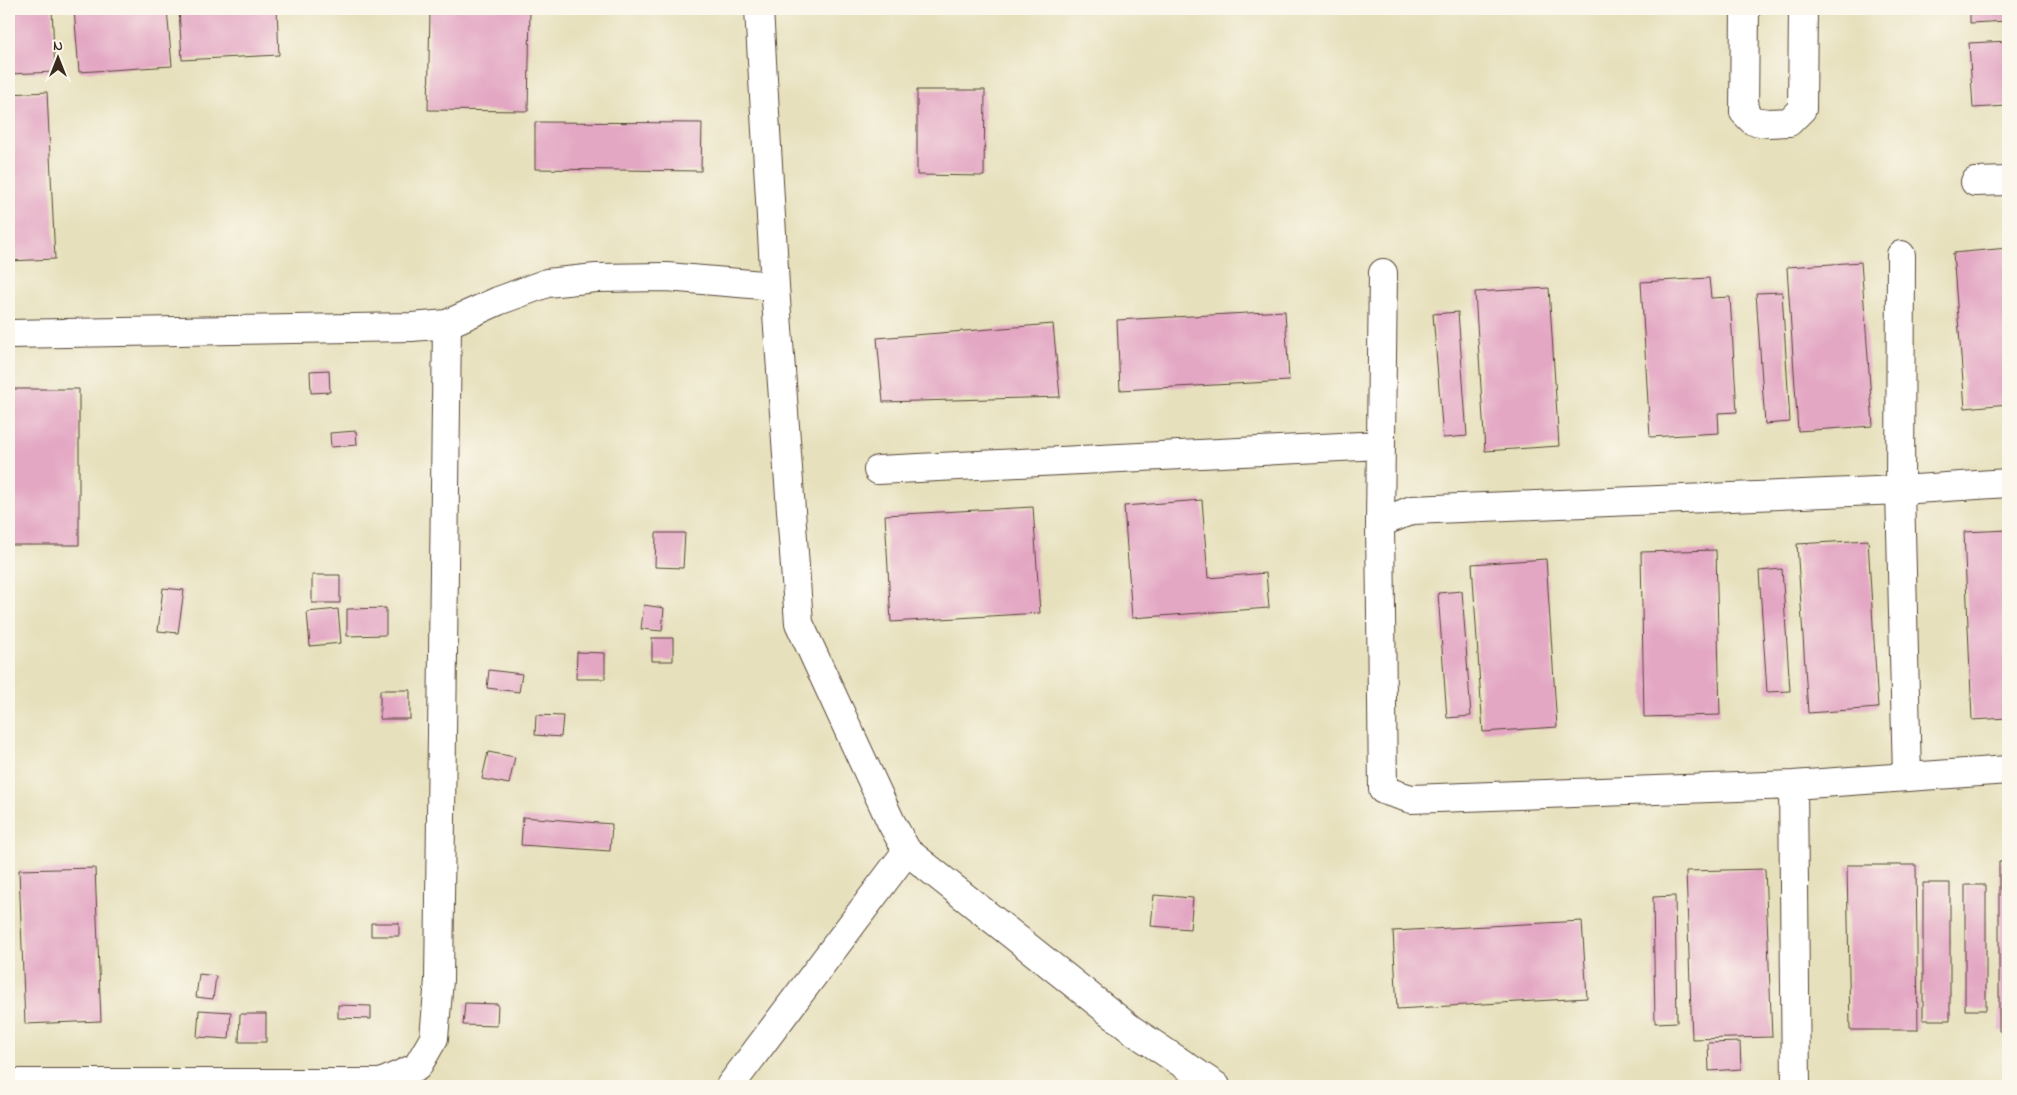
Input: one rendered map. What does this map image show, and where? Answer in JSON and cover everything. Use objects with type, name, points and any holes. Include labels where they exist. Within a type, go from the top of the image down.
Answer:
[{"type":"street","points":[[759,9],[775,286],[799,623],[891,822],[907,851],[1132,1030],[1216,1086]]},
{"type":"street","points":[[1745,9],[1744,112],[1753,121],[1768,123],[1789,122],[1802,109],[1802,9]]},
{"type":"street","points":[[1974,182],[2008,181]]},
{"type":"street","points":[[1901,255],[1900,490],[1907,777]]},
{"type":"street","points":[[1383,272],[1380,523],[1383,790],[1411,799],[1793,785],[2008,770]]},
{"type":"street","points":[[9,334],[412,327],[448,324],[498,301],[547,283],[596,278],[668,277],[775,286]]},
{"type":"street","points":[[9,1083],[381,1083],[417,1067],[434,1038],[440,980],[448,324]]},
{"type":"street","points":[[878,470],[1381,445]]},
{"type":"street","points":[[1380,523],[1412,510],[1900,490],[2008,483]]},
{"type":"street","points":[[1793,785],[1796,1086]]},
{"type":"street","points":[[730,1086],[907,851]]},
{"type":"building","points":[[9,9],[52,9],[55,72],[9,74]]},
{"type":"building","points":[[74,9],[167,9],[172,66],[79,72]]},
{"type":"building","points":[[179,9],[277,9],[279,55],[182,60]]},
{"type":"building","points":[[430,9],[530,9],[528,111],[428,110]]},
{"type":"building","points":[[1970,9],[2008,9],[2008,21],[1970,23]]},
{"type":"building","points":[[2008,41],[2008,106],[1973,108],[1969,43]]},
{"type":"building","points":[[917,90],[985,90],[984,176],[917,175]]},
{"type":"building","points":[[47,92],[55,259],[9,261],[9,94]]},
{"type":"building","points":[[535,122],[702,123],[701,171],[535,169]]},
{"type":"building","points":[[2008,248],[2008,404],[1965,408],[1953,253]]},
{"type":"building","points":[[1861,262],[1873,426],[1798,431],[1787,267]]},
{"type":"building","points":[[1709,278],[1711,298],[1730,297],[1737,412],[1718,413],[1719,433],[1650,437],[1641,282]]},
{"type":"building","points":[[1549,288],[1559,446],[1485,451],[1475,292]]},
{"type":"building","points":[[1782,292],[1790,422],[1765,424],[1756,293]]},
{"type":"building","points":[[1285,311],[1289,381],[1120,390],[1117,320]]},
{"type":"building","points":[[1458,312],[1467,436],[1443,438],[1433,314]]},
{"type":"building","points":[[1053,324],[1060,397],[883,402],[877,338]]},
{"type":"building","points":[[329,370],[330,392],[311,393],[310,371]]},
{"type":"building","points":[[9,389],[79,389],[79,545],[9,545]]},
{"type":"building","points":[[356,431],[357,445],[331,447],[330,433]]},
{"type":"building","points":[[1202,500],[1208,578],[1266,573],[1269,608],[1132,618],[1124,506]]},
{"type":"building","points":[[1033,507],[1040,613],[891,622],[885,515]]},
{"type":"building","points":[[2008,530],[2008,718],[1972,720],[1964,532]]},
{"type":"building","points":[[656,533],[685,533],[683,568],[655,567]]},
{"type":"building","points":[[1868,540],[1878,708],[1808,713],[1797,544]]},
{"type":"building","points":[[1716,550],[1720,715],[1644,717],[1641,552]]},
{"type":"building","points":[[1546,559],[1557,727],[1483,732],[1472,564]]},
{"type":"building","points":[[1782,569],[1790,691],[1767,692],[1759,571]]},
{"type":"building","points":[[312,575],[340,575],[340,603],[312,603]]},
{"type":"building","points":[[163,588],[184,590],[178,633],[158,631]]},
{"type":"building","points":[[1462,591],[1471,716],[1447,718],[1438,593]]},
{"type":"building","points":[[644,605],[664,608],[662,631],[641,629]]},
{"type":"building","points":[[386,608],[386,635],[347,636],[347,609]]},
{"type":"building","points":[[338,609],[341,643],[310,646],[307,612]]},
{"type":"building","points":[[652,638],[673,638],[673,661],[652,661]]},
{"type":"building","points":[[577,652],[605,653],[605,679],[576,679]]},
{"type":"building","points":[[489,670],[522,674],[519,692],[487,688]]},
{"type":"building","points":[[380,690],[410,690],[410,719],[380,719]]},
{"type":"building","points":[[536,715],[563,716],[561,737],[535,735]]},
{"type":"building","points":[[488,752],[515,757],[509,784],[482,779]]},
{"type":"building","points":[[523,817],[612,824],[610,851],[521,845]]},
{"type":"building","points":[[1999,862],[2008,862],[2008,1031],[1999,1031]]},
{"type":"building","points":[[1847,865],[1916,865],[1918,1030],[1850,1030]]},
{"type":"building","points":[[95,868],[101,1021],[25,1024],[19,870]]},
{"type":"building","points":[[1765,869],[1772,1037],[1692,1039],[1686,871]]},
{"type":"building","points":[[1923,883],[1950,883],[1950,1020],[1923,1020]]},
{"type":"building","points":[[1965,885],[1986,885],[1986,1010],[1965,1010]]},
{"type":"building","points":[[1154,895],[1193,898],[1190,929],[1151,926]]},
{"type":"building","points":[[1675,896],[1677,1022],[1655,1023],[1653,897]]},
{"type":"building","points":[[1582,921],[1587,998],[1397,1009],[1393,931]]},
{"type":"building","points":[[371,923],[399,923],[399,936],[371,936]]},
{"type":"building","points":[[199,974],[216,976],[213,999],[196,997]]},
{"type":"building","points":[[465,1003],[498,1004],[497,1026],[463,1025]]},
{"type":"building","points":[[338,1005],[371,1006],[371,1019],[338,1018]]},
{"type":"building","points":[[199,1010],[231,1012],[229,1039],[197,1037]]},
{"type":"building","points":[[240,1014],[266,1014],[266,1042],[239,1042]]},
{"type":"building","points":[[1740,1042],[1741,1069],[1709,1071],[1708,1043]]}]
